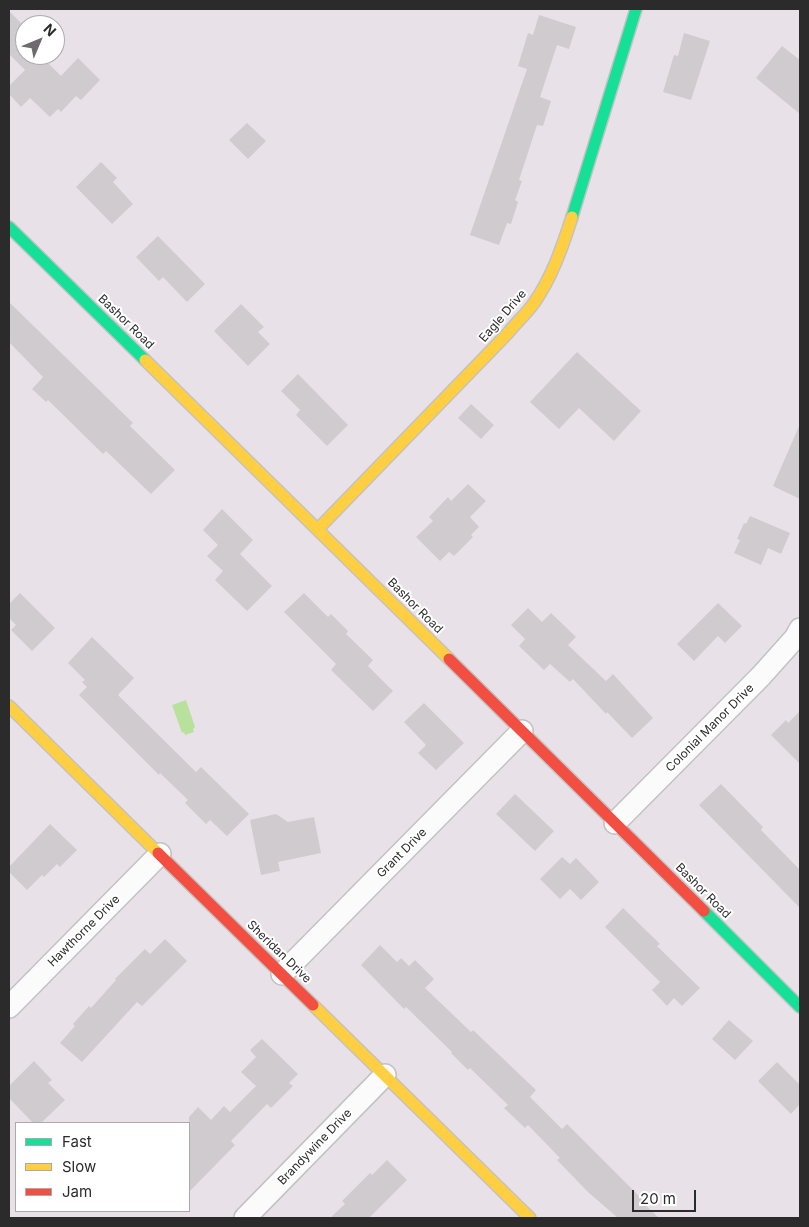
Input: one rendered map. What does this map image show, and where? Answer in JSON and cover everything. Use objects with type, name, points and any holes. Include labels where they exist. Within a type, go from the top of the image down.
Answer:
[{"type":"street","name":"Eagle Drive","points":[[318,529],[508,333],[533,304],[551,274],[564,242],[636,9]]},
{"type":"street","name":"Bashor Road","points":[[9,227],[318,529],[800,1007]]},
{"type":"street","name":"Colonial Manor Drive","points":[[615,823],[762,676],[795,638],[800,629]]},
{"type":"street","name":"Sheridan Drive","points":[[9,706],[530,1218]]},
{"type":"street","name":"Grant Drive","points":[[282,974],[522,731]]},
{"type":"street","name":"Hawthorne Drive","points":[[9,1007],[160,854]]},
{"type":"street","name":"Brandywine Drive","points":[[245,1218],[385,1075]]},
{"type":"shaded area","points":[[186,700],[195,727],[193,729],[194,732],[185,735],[184,732],[182,733],[172,705]]},
{"type":"building","points":[[9,11],[15,17],[15,60],[9,54]]},
{"type":"building","points":[[539,15],[576,27],[569,49],[557,45],[540,97],[551,101],[543,126],[537,125],[519,180],[522,181],[515,200],[518,202],[511,224],[507,223],[499,245],[470,235],[527,69],[518,66],[528,33],[533,35]]},
{"type":"building","points":[[684,33],[710,41],[691,100],[663,92],[674,55],[678,56]]},
{"type":"building","points":[[782,46],[800,60],[800,114],[756,78]]},
{"type":"building","points":[[78,58],[100,80],[81,100],[76,96],[61,112],[58,109],[50,117],[30,98],[21,107],[9,94],[9,86],[25,70],[20,65],[50,65],[61,76]]},
{"type":"building","points":[[247,123],[266,141],[248,159],[229,140]]},
{"type":"building","points":[[101,162],[117,178],[113,182],[133,204],[112,224],[76,187]]},
{"type":"building","points":[[158,236],[205,284],[187,302],[163,277],[159,281],[136,257]]},
{"type":"building","points":[[9,302],[133,423],[130,426],[175,470],[151,494],[106,451],[103,454],[48,400],[46,402],[32,389],[43,377],[9,342]]},
{"type":"building","points":[[241,304],[264,327],[258,332],[270,344],[248,366],[214,331]]},
{"type":"building","points":[[577,352],[641,411],[614,441],[579,408],[559,429],[530,402]]},
{"type":"building","points":[[298,374],[348,425],[327,446],[296,415],[300,410],[281,391]]},
{"type":"building","points":[[471,404],[494,425],[481,439],[458,418]]},
{"type":"building","points":[[800,424],[800,499],[773,486]]},
{"type":"building","points":[[468,484],[486,501],[470,517],[479,527],[471,535],[473,537],[454,556],[449,552],[440,561],[416,537],[433,521],[429,517],[448,497],[451,501]]},
{"type":"building","points":[[222,509],[253,540],[240,554],[272,586],[247,611],[215,580],[223,571],[207,556],[218,545],[203,530]]},
{"type":"building","points":[[750,516],[790,533],[781,554],[768,548],[761,565],[734,553],[740,540],[737,539],[744,523],[746,524]]},
{"type":"building","points":[[20,593],[55,628],[32,651],[11,630],[16,625],[9,618],[9,604]]},
{"type":"building","points":[[304,593],[328,617],[331,614],[348,631],[346,634],[373,660],[368,666],[393,691],[373,711],[331,670],[336,664],[284,612]]},
{"type":"building","points":[[718,603],[742,626],[725,643],[718,636],[694,661],[677,644]]},
{"type":"building","points":[[528,608],[542,622],[551,613],[576,637],[568,645],[606,681],[613,674],[653,718],[632,738],[573,679],[570,682],[550,664],[544,670],[519,646],[525,639],[511,625]]},
{"type":"building","points":[[92,637],[134,678],[118,695],[196,772],[201,767],[249,814],[227,836],[210,820],[206,824],[185,803],[188,800],[160,773],[159,775],[79,695],[87,687],[82,682],[85,680],[68,663]]},
{"type":"building","points":[[424,703],[464,743],[436,770],[418,753],[426,745],[404,722]]},
{"type":"building","points":[[800,711],[800,764],[771,735],[786,720],[788,723]]},
{"type":"building","points":[[721,784],[763,827],[761,830],[800,870],[800,908],[699,805]]},
{"type":"building","points":[[515,794],[554,831],[535,851],[496,814]]},
{"type":"building","points":[[276,814],[288,822],[314,817],[321,853],[278,862],[280,871],[261,875],[250,820]]},
{"type":"building","points":[[50,824],[77,850],[60,867],[57,864],[44,877],[42,875],[27,890],[9,872],[9,867]]},
{"type":"building","points":[[562,857],[570,864],[576,858],[599,882],[581,900],[570,889],[560,899],[540,879]]},
{"type":"building","points":[[623,908],[660,944],[657,946],[700,988],[682,1006],[674,998],[667,1006],[652,990],[660,982],[605,927]]},
{"type":"building","points":[[165,939],[187,961],[142,1006],[137,1002],[82,1062],[60,1043],[89,1006],[91,1008],[115,979],[145,949],[150,954]]},
{"type":"building","points":[[380,945],[397,962],[401,958],[409,966],[415,960],[434,979],[425,988],[471,1032],[473,1030],[536,1090],[530,1097],[562,1129],[567,1124],[659,1218],[618,1218],[588,1192],[557,1160],[560,1158],[528,1125],[525,1128],[504,1108],[508,1105],[470,1068],[468,1070],[452,1052],[406,1007],[404,1009],[361,965]]},
{"type":"building","points":[[729,1020],[753,1041],[735,1060],[712,1039]]},
{"type":"building","points":[[262,1039],[298,1074],[289,1083],[293,1086],[271,1108],[267,1104],[231,1141],[235,1145],[190,1191],[189,1117],[198,1107],[211,1120],[224,1106],[230,1112],[256,1086],[241,1072],[256,1057],[250,1050]]},
{"type":"building","points":[[34,1061],[52,1080],[48,1083],[65,1100],[42,1122],[32,1122],[9,1098],[9,1086]]},
{"type":"building","points":[[777,1062],[800,1085],[800,1104],[791,1114],[758,1081]]},
{"type":"building","points":[[387,1160],[407,1180],[369,1218],[330,1218],[345,1204],[342,1201],[370,1173],[372,1175]]},
{"type":"traffic: fast","points":[[572,217],[636,9]]},
{"type":"traffic: fast","points":[[9,227],[145,360]]},
{"type":"traffic: fast","points":[[704,911],[800,1007]]},
{"type":"traffic: slow","points":[[318,529],[531,307],[551,273],[572,217]]},
{"type":"traffic: slow","points":[[145,360],[449,659]]},
{"type":"traffic: slow","points":[[9,706],[158,853]]},
{"type":"traffic: slow","points":[[313,1005],[530,1218]]},
{"type":"traffic: jam","points":[[449,659],[704,911]]},
{"type":"traffic: jam","points":[[158,853],[313,1005]]}]
